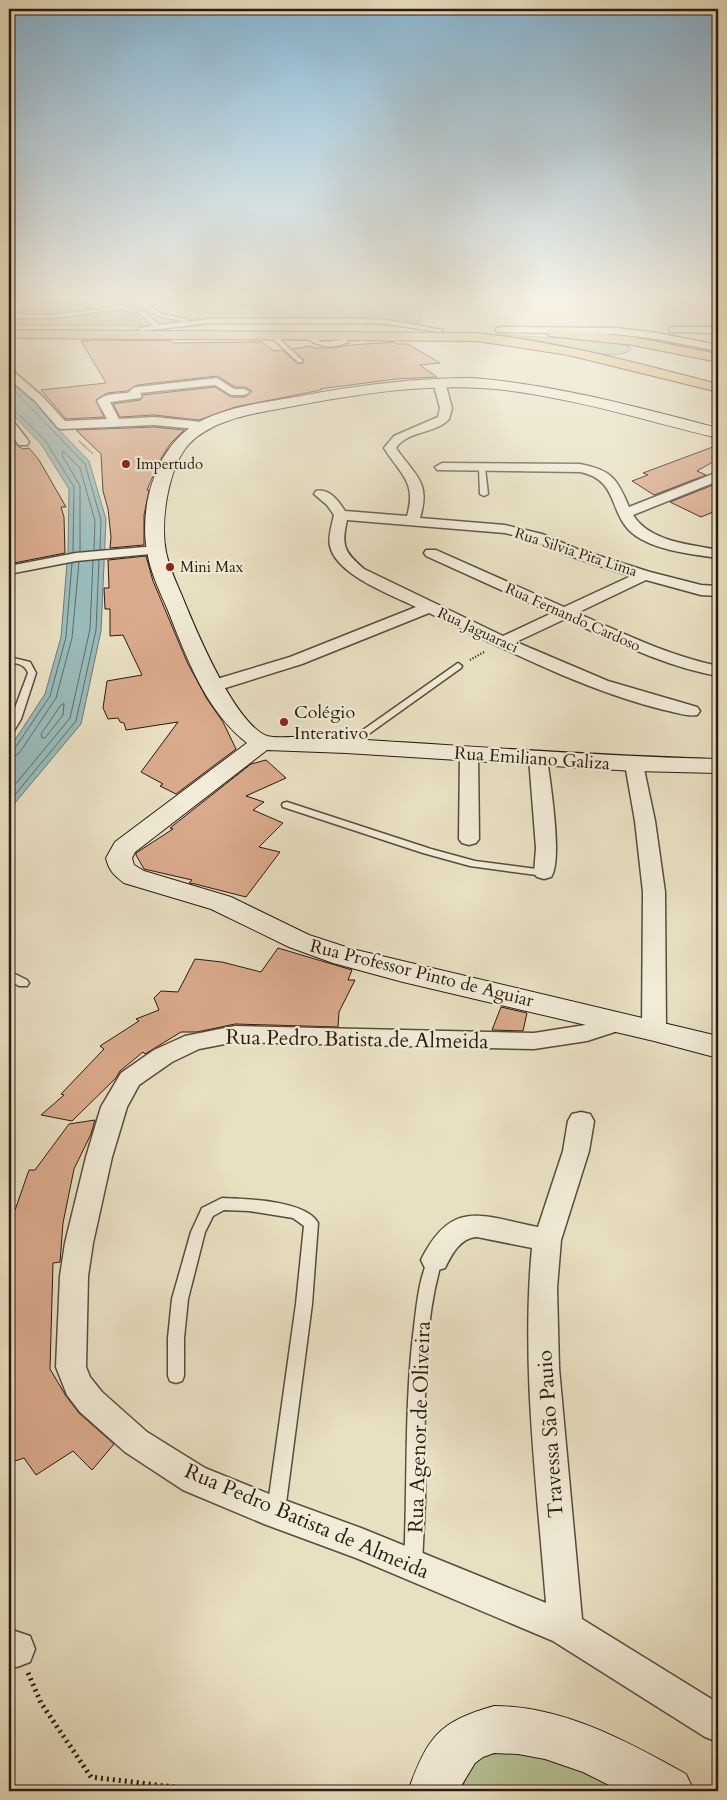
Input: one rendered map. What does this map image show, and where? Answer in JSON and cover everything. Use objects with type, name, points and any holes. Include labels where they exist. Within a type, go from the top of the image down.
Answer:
[{"type":"main road","points":[[699,383],[718,388]]},
{"type":"street","points":[[21,383],[33,393],[62,425],[154,421],[207,426]]},
{"type":"street","points":[[154,421],[134,392],[137,390],[202,383]]},
{"type":"street","points":[[220,383],[231,392],[244,392]]},
{"type":"street","points":[[262,743],[234,719],[213,686],[168,589],[156,550],[154,529],[157,505],[168,467],[177,448],[184,440],[207,426],[248,412],[376,387],[426,383]]},
{"type":"street","points":[[412,522],[418,506],[418,487],[390,448],[392,442],[400,437],[444,419],[446,408],[439,383]]},
{"type":"street","points":[[464,383],[525,388],[718,433]]},
{"type":"street","points":[[179,386],[187,398]]},
{"type":"street","points":[[115,422],[103,403],[104,400],[136,396]]},
{"type":"street","points":[[9,424],[23,442]]},
{"type":"street","points":[[442,467],[580,468],[597,470],[608,478],[634,527],[651,538],[718,554]]},
{"type":"street","points":[[625,513],[718,476]]},
{"type":"street","points":[[321,494],[332,502],[342,516]]},
{"type":"street","points":[[369,519],[418,506]]},
{"type":"street","name":"Rua Silvia Pita Lima","points":[[342,516],[522,532],[572,552],[645,576],[701,590],[718,591]]},
{"type":"street","name":"Rua Jaguaraci","points":[[342,516],[336,537],[336,549],[346,561],[379,583],[502,642],[621,692],[691,711]]},
{"type":"street","points":[[9,570],[60,560],[156,550]]},
{"type":"street","name":"Rua Fernando Cardoso","points":[[431,553],[676,662],[718,671]]},
{"type":"street","points":[[502,642],[645,576]]},
{"type":"street","points":[[213,686],[317,655],[429,606]]},
{"type":"street","name":"Rua Emiliano Galiza","points":[[262,743],[346,746],[634,764],[718,766]]},
{"type":"street","name":"Rua Professor Pinto de Aguiar","points":[[262,743],[124,848],[118,858],[122,869],[134,877],[221,903],[299,942],[343,956],[718,1047]]},
{"type":"street","points":[[469,754],[469,839]]},
{"type":"street","points":[[538,758],[546,848],[544,873]]},
{"type":"street","points":[[634,764],[645,820],[654,892],[654,1030]]},
{"type":"street","name":"Rua Pedro Batista de Almeida","points":[[619,1022],[587,1033],[534,1041],[235,1034],[193,1042],[163,1056],[130,1079],[122,1090],[114,1107],[99,1157],[79,1243],[74,1276],[71,1367],[78,1385],[91,1402],[136,1442],[194,1479],[361,1544],[565,1629],[718,1724]]},
{"type":"street","points":[[434,1260],[457,1230],[467,1226],[477,1226],[547,1240],[576,1151],[582,1122]]},
{"type":"street","name":"Travessa São Pauio","points":[[547,1240],[543,1288],[544,1368],[565,1629]]},
{"type":"street","points":[[434,1791],[442,1769],[456,1749],[472,1736],[494,1728],[542,1733],[576,1744],[669,1791]]},
{"type":"lane","points":[[482,468],[484,494]]},
{"type":"lane","points":[[9,660],[27,664],[32,673],[16,719],[9,732]]},
{"type":"lane","points":[[346,746],[458,666]]},
{"type":"lane","points":[[287,805],[427,851],[474,864],[544,873]]},
{"type":"lane","points":[[9,975],[23,983]]},
{"type":"lane","points":[[176,1376],[176,1338],[180,1299],[198,1232],[209,1209],[222,1204],[233,1204],[297,1213],[311,1223],[304,1304],[276,1512]]},
{"type":"lane","name":"Rua Agenor de Oliveira","points":[[413,1566],[416,1503],[414,1439],[417,1366],[427,1286],[434,1260]]},
{"type":"path","points":[[458,666],[502,642]]},
{"type":"path","points":[[42,1703],[91,1777],[125,1780],[150,1787],[174,1787],[178,1791]]},
{"type":"green space","points":[[541,1741],[626,1791],[461,1791],[477,1749]]},
{"type":"water","points":[[9,383],[14,383],[89,461],[106,519],[101,631],[81,724],[9,810],[9,749],[45,694],[61,637],[68,551],[69,489],[41,444],[9,411]]},
{"type":"building","points":[[106,383],[155,383],[137,385],[127,391],[107,393],[96,400],[104,417],[66,419],[41,390]]},
{"type":"building","points":[[228,383],[366,383],[320,389],[235,407],[199,420],[154,415],[120,417],[113,404],[140,400],[143,395],[215,387],[231,397],[245,397],[252,391],[245,387],[235,387]]},
{"type":"building","points":[[154,427],[184,430],[170,444],[160,460],[147,490],[149,490],[144,515],[144,545],[110,548],[111,537],[108,509],[103,491],[101,454],[76,430]]},
{"type":"building","points":[[9,435],[18,446],[23,449],[29,448],[39,460],[66,507],[61,507],[64,517],[65,553],[9,564]]},
{"type":"building","points":[[718,445],[718,459],[697,471],[706,475],[654,495],[632,481],[648,475],[643,473]]},
{"type":"building","points":[[718,483],[718,510],[701,517],[670,502]]},
{"type":"building","points":[[146,556],[153,581],[188,664],[207,699],[223,722],[236,749],[176,794],[160,786],[163,784],[141,772],[178,722],[126,730],[124,723],[120,722],[118,718],[108,719],[103,708],[107,681],[142,675],[123,635],[110,636],[110,609],[105,609],[104,588],[109,588],[108,560]]},
{"type":"building","points":[[266,760],[286,778],[246,796],[264,802],[253,810],[283,823],[259,847],[280,852],[246,897],[189,883],[192,880],[144,869],[136,853],[173,829],[170,828],[251,764]]},
{"type":"building","points":[[278,948],[352,970],[348,980],[355,980],[339,1012],[338,1027],[235,1024],[197,1032],[181,1032],[145,1054],[143,1052],[120,1071],[116,1078],[72,1121],[41,1115],[64,1095],[61,1094],[104,1049],[100,1046],[139,1021],[136,1019],[159,1010],[154,998],[161,991],[178,992],[195,959],[222,962],[261,972]]},
{"type":"building","points":[[501,1007],[527,1013],[523,1031],[492,1030]]},
{"type":"building","points":[[95,1120],[91,1134],[74,1169],[63,1223],[60,1262],[53,1263],[50,1369],[79,1413],[114,1444],[92,1470],[73,1451],[36,1475],[24,1458],[9,1463],[9,1402],[12,1400],[9,1386],[9,1210],[15,1210],[29,1170],[35,1170],[69,1124]]},
{"type":"place","name":"Impertudo","points":[[126,464]]},
{"type":"place","name":"Mini Max","points":[[170,567]]},
{"type":"place","name":"Colégio Interativo","points":[[284,722]]}]
